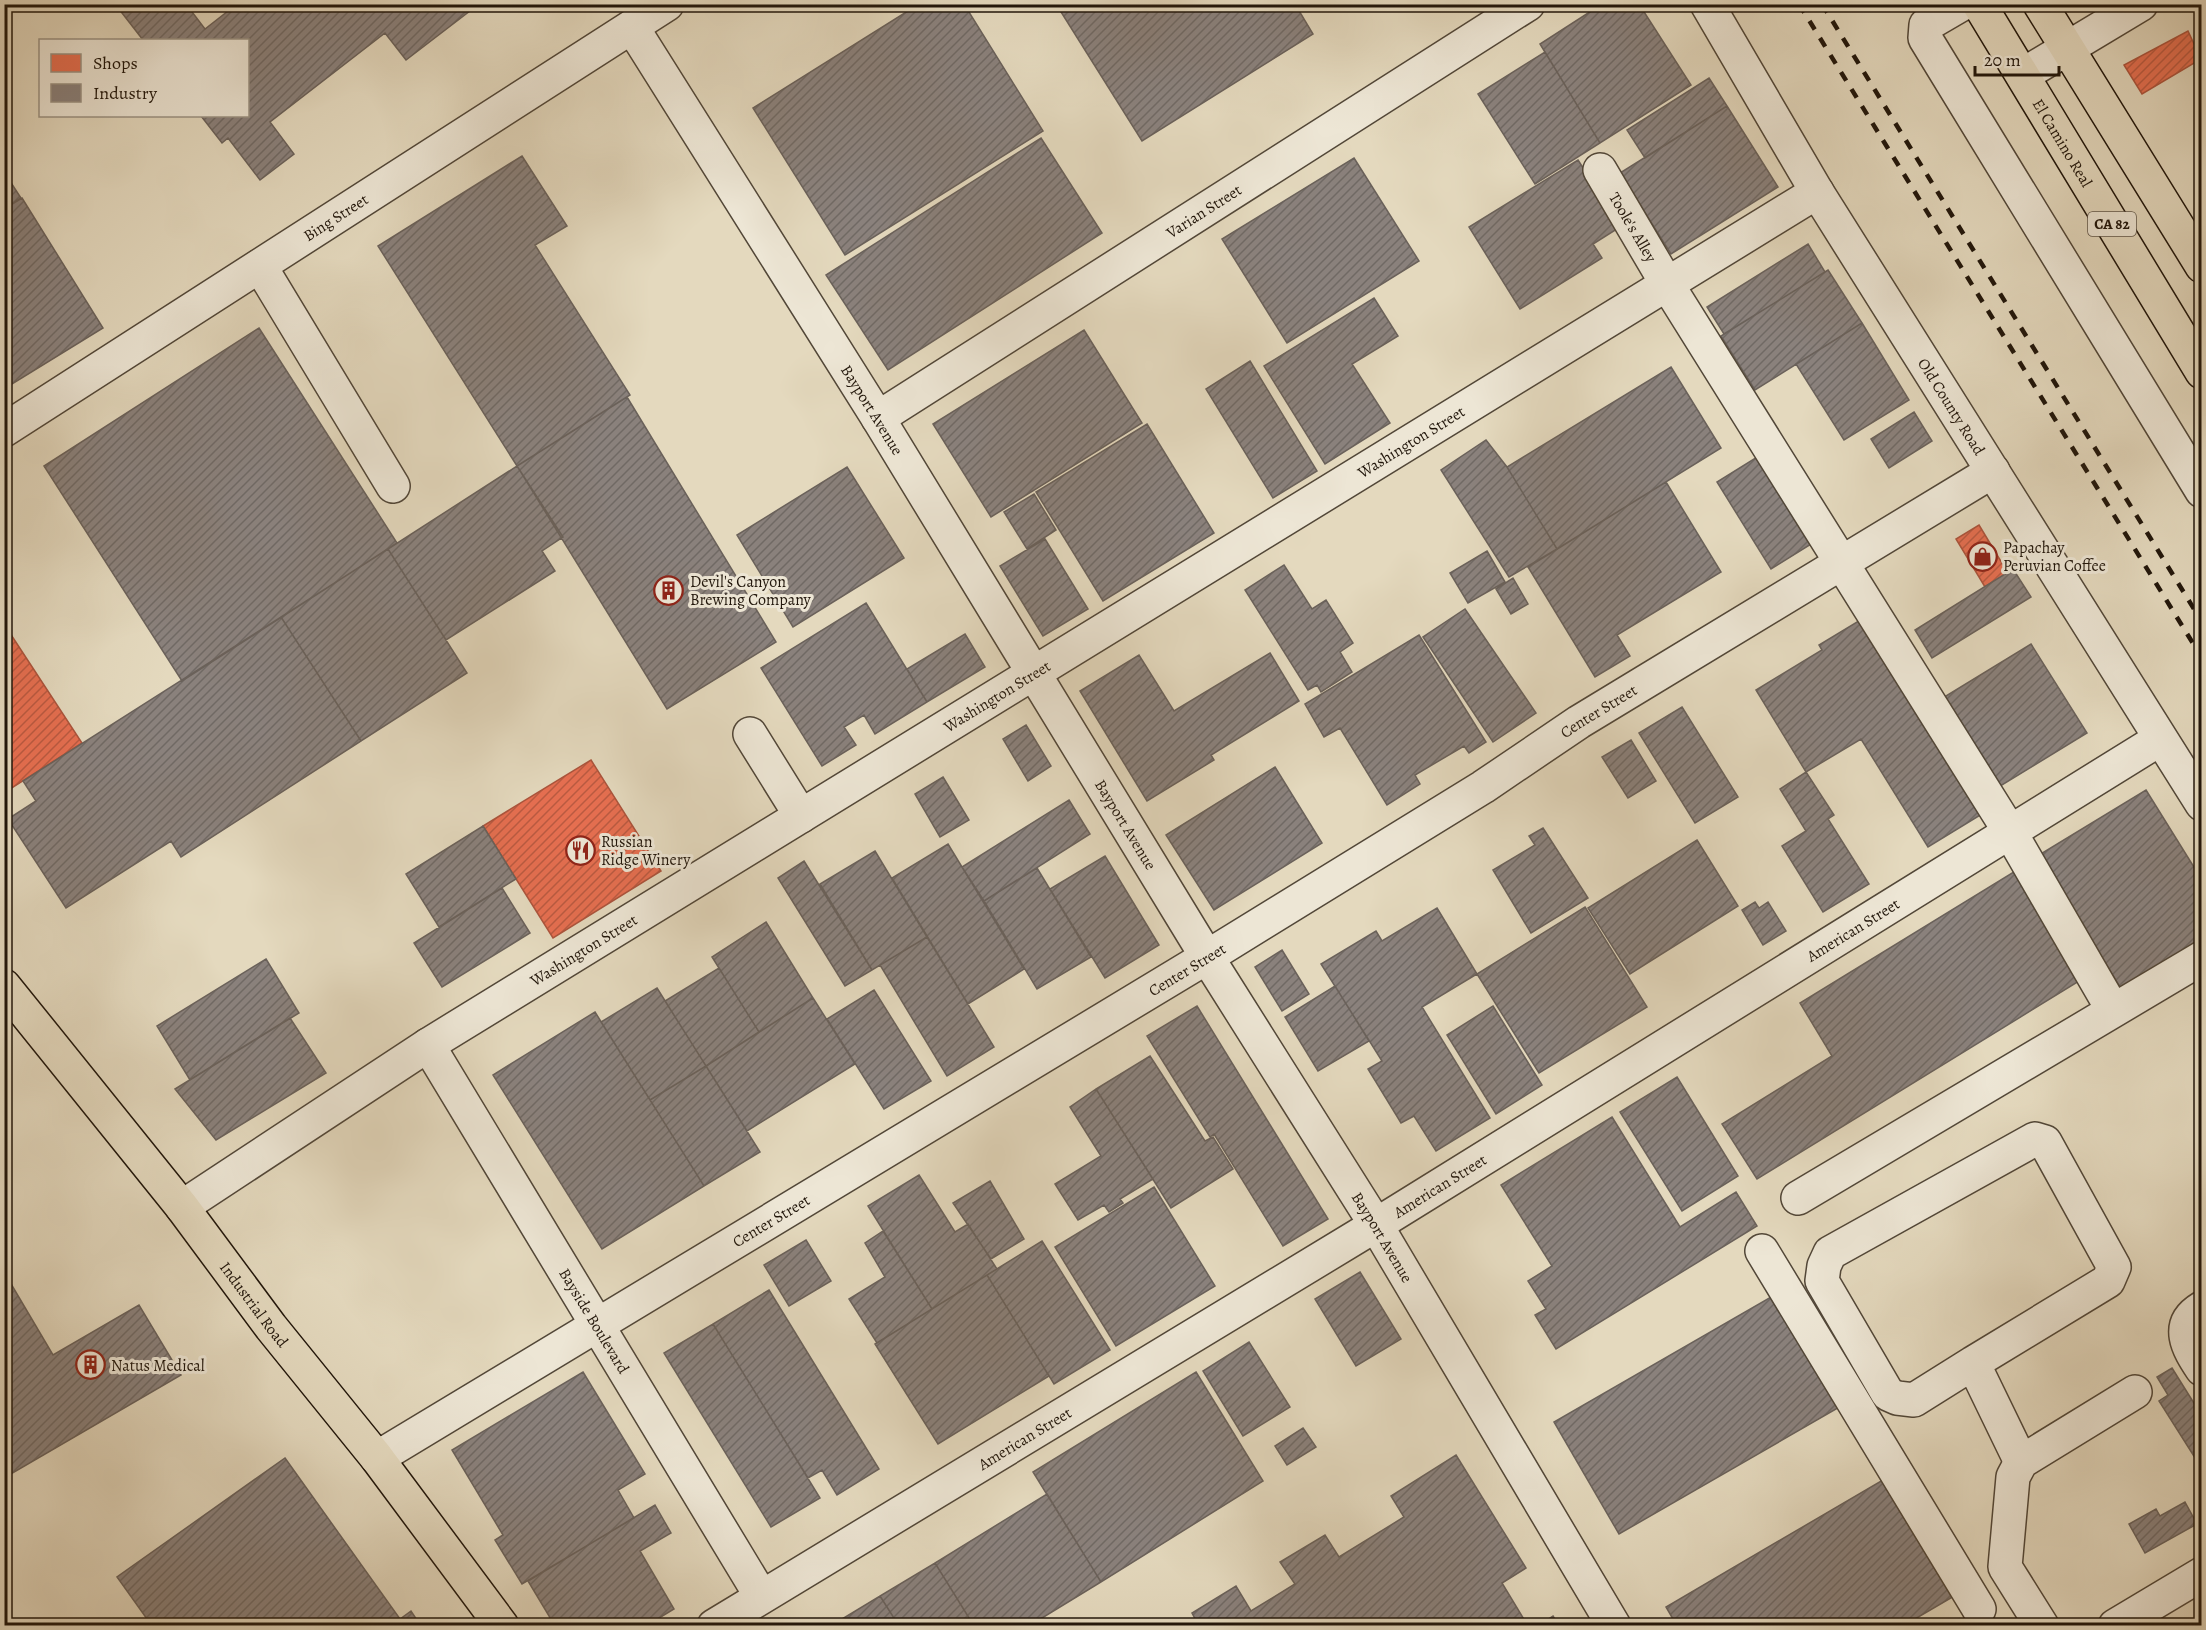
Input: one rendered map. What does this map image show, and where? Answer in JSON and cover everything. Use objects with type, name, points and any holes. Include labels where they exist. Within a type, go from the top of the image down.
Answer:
[{"type":"main road","name":"El Camino Real","points":[[1979,4],[2202,372]]},
{"type":"main road","points":[[2040,4],[2202,266]]},
{"type":"main road","name":"Industrial Road","points":[[4,986],[182,1207],[271,1327],[377,1458],[502,1626]]},
{"type":"street","name":"Bing Street","points":[[4,430],[667,4]]},
{"type":"street","name":"Varian Street","points":[[878,418],[1528,4]]},
{"type":"street","name":"Old County Road","points":[[1707,4],[1817,192],[2202,804]]},
{"type":"street","points":[[1962,4],[1926,26],[1925,38],[2202,491]]},
{"type":"street","points":[[2023,75],[2141,4]]},
{"type":"street","name":"Bayport Avenue","points":[[632,27],[878,418],[1208,957],[1376,1225],[1614,1626]]},
{"type":"street","name":"Toole's Alley","points":[[1600,170],[1668,284],[2010,832],[2113,1011]]},
{"type":"street","name":"Washington Street","points":[[182,1207],[429,1045],[1817,192]]},
{"type":"street","points":[[260,266],[393,486]]},
{"type":"street","name":"Center Street","points":[[377,1458],[1208,957],[1483,787],[1579,722],[1993,471]]},
{"type":"street","points":[[750,734],[801,816]]},
{"type":"street","name":"American Street","points":[[714,1626],[1376,1225],[2160,739]]},
{"type":"street","points":[[1798,1198],[2202,958]]},
{"type":"street","name":"Bayside Boulevard","points":[[429,1045],[761,1596]]},
{"type":"street","points":[[2035,1139],[2045,1142],[2114,1267],[2109,1281],[1973,1363],[1914,1400],[1897,1398],[1888,1394],[1822,1281],[1824,1266],[1830,1253],[2035,1139]]},
{"type":"street","points":[[1762,1251],[1979,1609]]},
{"type":"street","points":[[2202,1308],[2187,1322],[2184,1335],[2189,1349],[2202,1369]]},
{"type":"street","points":[[1973,1363],[2021,1462]]},
{"type":"street","points":[[2042,1626],[2005,1567],[2013,1477],[2021,1462],[2135,1392]]},
{"type":"street","points":[[2115,1626],[2202,1574]]},
{"type":"building: Shops","points":[[2188,31],[2201,59],[2142,94],[2124,65]]},
{"type":"building: Shops","name":"Papachay Peruvian Coffee","points":[[1979,525],[2008,573],[1985,587],[1956,539]]},
{"type":"building: Shops","points":[[4,624],[82,743],[4,793]]},
{"type":"building: Shops","points":[[591,760],[661,871],[553,938],[483,826]]},
{"type":"building: Industry","points":[[115,4],[186,4],[205,29],[237,4],[479,4],[406,60],[385,33],[270,122],[294,154],[260,180],[228,138],[222,143],[202,117],[249,117],[249,39],[142,39]]},
{"type":"building: Industry","points":[[919,4],[964,4],[1043,131],[845,255],[753,108]]},
{"type":"building: Industry","points":[[1056,4],[1295,4],[1313,34],[1142,141]]},
{"type":"building: Industry","points":[[1602,4],[1639,4],[1691,85],[1600,143],[1540,44]]},
{"type":"building: Industry","points":[[1545,52],[1600,143],[1535,184],[1478,94]]},
{"type":"building: Industry","points":[[1709,78],[1727,106],[1645,158],[1627,130]]},
{"type":"building: Industry","points":[[1727,106],[1778,187],[1671,254],[1620,173]]},
{"type":"building: Industry","points":[[1041,138],[1102,233],[888,370],[826,275]]},
{"type":"building: Industry","points":[[522,156],[567,226],[535,245],[630,395],[517,466],[378,246]]},
{"type":"building: Industry","points":[[1354,158],[1419,261],[1287,343],[1222,239]]},
{"type":"building: Industry","points":[[1578,160],[1607,205],[1617,229],[1593,244],[1602,258],[1520,309],[1469,227]]},
{"type":"building: Industry","points":[[4,172],[21,198],[4,209]]},
{"type":"building: Industry","points":[[22,198],[103,328],[4,389],[4,209]]},
{"type":"building: Industry","points":[[1808,244],[1825,272],[1724,334],[1707,307]]},
{"type":"building: Industry","points":[[1828,270],[1862,323],[1755,390],[1721,336]]},
{"type":"building: Industry","points":[[1374,298],[1398,336],[1352,364],[1390,423],[1325,464],[1264,366]]},
{"type":"building: Industry","points":[[1862,323],[1909,400],[1844,440],[1796,364]]},
{"type":"building: Industry","points":[[259,328],[397,543],[182,681],[44,466]]},
{"type":"building: Industry","points":[[1084,330],[1142,423],[991,517],[933,424]]},
{"type":"building: Industry","points":[[1250,361],[1317,471],[1273,498],[1206,389]]},
{"type":"building: Industry","points":[[1671,367],[1721,448],[1557,549],[1507,467]]},
{"type":"building: Industry","name":"Devil's Canyon Brewing Company","points":[[627,397],[776,642],[667,709],[517,466]]},
{"type":"building: Industry","points":[[1914,412],[1932,441],[1889,468],[1871,439]]},
{"type":"building: Industry","points":[[1147,424],[1214,533],[1103,601],[1036,492]]},
{"type":"building: Industry","points":[[1486,440],[1507,467],[1557,549],[1509,577],[1441,470]]},
{"type":"building: Industry","points":[[1762,454],[1816,541],[1771,569],[1717,482]]},
{"type":"building: Industry","points":[[517,466],[563,537],[542,551],[555,571],[446,640],[388,549]]},
{"type":"building: Industry","points":[[847,467],[904,558],[793,627],[737,535]]},
{"type":"building: Industry","points":[[1666,482],[1721,572],[1617,635],[1630,656],[1595,677],[1528,567]]},
{"type":"building: Industry","points":[[1034,494],[1056,530],[1027,549],[1004,512]]},
{"type":"building: Industry","points":[[1045,539],[1088,609],[1043,636],[1000,566]]},
{"type":"building: Industry","points":[[388,549],[467,673],[361,741],[281,617]]},
{"type":"building: Industry","points":[[1487,551],[1505,582],[1468,603],[1450,573]]},
{"type":"building: Industry","points":[[1284,565],[1312,609],[1326,600],[1353,643],[1340,652],[1352,672],[1321,692],[1317,685],[1308,690],[1245,590]]},
{"type":"building: Industry","points":[[2013,569],[2031,597],[1932,658],[1915,630]]},
{"type":"building: Industry","points":[[1513,578],[1528,604],[1511,614],[1496,589]]},
{"type":"building: Industry","points":[[866,603],[927,702],[875,734],[864,715],[844,727],[856,745],[822,766],[761,668]]},
{"type":"building: Industry","points":[[1465,609],[1536,713],[1493,742],[1423,637]]},
{"type":"building: Industry","points":[[281,617],[361,741],[181,857],[171,841],[66,908],[8,819],[36,801],[23,781]]},
{"type":"building: Industry","points":[[1862,619],[1982,814],[1928,847],[1861,739],[1806,772],[1756,690],[1822,650],[1819,645]]},
{"type":"building: Industry","points":[[965,634],[985,667],[927,702],[907,669]]},
{"type":"building: Industry","points":[[1419,635],[1486,742],[1469,753],[1464,746],[1415,775],[1420,784],[1387,805],[1340,728],[1324,737],[1305,704]]},
{"type":"building: Industry","points":[[2031,644],[2087,733],[1997,788],[1941,699]]},
{"type":"building: Industry","points":[[1270,653],[1299,701],[1211,755],[1214,760],[1147,801],[1080,691],[1139,655],[1174,711]]},
{"type":"building: Industry","points":[[1682,707],[1738,797],[1695,823],[1639,733]]},
{"type":"building: Industry","points":[[1026,725],[1051,766],[1028,781],[1003,739]]},
{"type":"building: Industry","points":[[1631,740],[1656,781],[1628,798],[1602,757]]},
{"type":"building: Industry","points":[[1275,767],[1322,843],[1214,910],[1166,835]]},
{"type":"building: Industry","points":[[1806,772],[1834,815],[1828,819],[1869,884],[1823,912],[1782,846],[1806,831],[1780,789]]},
{"type":"building: Industry","points":[[943,777],[969,820],[940,837],[915,794]]},
{"type":"building: Industry","points":[[2146,790],[2202,880],[2202,944],[2123,992],[2039,855]]},
{"type":"building: Industry","points":[[1069,800],[1090,834],[984,901],[962,867]]},
{"type":"building: Industry","points":[[483,826],[516,879],[439,927],[406,874]]},
{"type":"building: Industry","points":[[1543,828],[1588,898],[1531,933],[1493,870],[1535,845],[1529,836]]},
{"type":"building: Industry","points":[[1697,840],[1738,906],[1630,974],[1588,908]]},
{"type":"building: Industry","points":[[948,844],[1024,969],[968,1004],[892,878]]},
{"type":"building: Industry","points":[[875,851],[927,937],[872,970],[820,884]]},
{"type":"building: Industry","points":[[1105,856],[1159,945],[1105,978],[1050,889]]},
{"type":"building: Industry","points":[[804,861],[872,970],[845,986],[778,878]]},
{"type":"building: Industry","points":[[1037,868],[1091,957],[1037,989],[984,901]]},
{"type":"building: Industry","points":[[2017,870],[2084,978],[1757,1179],[1722,1124],[1832,1056],[1800,1003]]},
{"type":"building: Industry","points":[[502,888],[530,933],[442,987],[414,943]]},
{"type":"building: Industry","points":[[1755,902],[1759,908],[1768,902],[1786,931],[1763,945],[1742,910]]},
{"type":"building: Industry","points":[[1585,907],[1647,1007],[1539,1073],[1477,974]]},
{"type":"building: Industry","points":[[1437,908],[1477,974],[1422,1007],[1490,1118],[1436,1151],[1414,1116],[1401,1123],[1368,1069],[1382,1061],[1321,964],[1376,931],[1382,941]]},
{"type":"building: Industry","points":[[766,922],[813,998],[759,1032],[712,957]]},
{"type":"building: Industry","points":[[927,937],[994,1047],[947,1076],[880,965]]},
{"type":"building: Industry","points":[[1282,950],[1309,994],[1282,1011],[1255,967]]},
{"type":"building: Industry","points":[[266,959],[299,1013],[190,1080],[157,1026]]},
{"type":"building: Industry","points":[[719,968],[759,1032],[706,1066],[665,1001]]},
{"type":"building: Industry","points":[[1335,986],[1369,1041],[1318,1071],[1285,1017]]},
{"type":"building: Industry","points":[[657,988],[706,1066],[650,1100],[601,1022]]},
{"type":"building: Industry","points":[[874,990],[931,1081],[884,1109],[827,1019]]},
{"type":"building: Industry","points":[[813,998],[855,1064],[747,1131],[706,1066]]},
{"type":"building: Industry","points":[[1197,1006],[1328,1219],[1283,1246],[1214,1134],[1210,1137],[1147,1036]]},
{"type":"building: Industry","points":[[1493,1006],[1542,1085],[1496,1114],[1447,1035]]},
{"type":"building: Industry","points":[[595,1012],[704,1186],[602,1249],[493,1075]]},
{"type":"building: Industry","points":[[290,1018],[326,1073],[216,1140],[175,1089]]},
{"type":"building: Industry","points":[[1150,1056],[1205,1141],[1213,1137],[1233,1169],[1171,1208],[1096,1089]]},
{"type":"building: Industry","points":[[706,1066],[760,1152],[704,1186],[650,1100]]},
{"type":"building: Industry","points":[[1677,1077],[1738,1176],[1682,1211],[1620,1112]]},
{"type":"building: Industry","points":[[1096,1089],[1153,1179],[1120,1199],[1123,1203],[1109,1212],[1104,1205],[1078,1220],[1055,1184],[1101,1156],[1070,1107]]},
{"type":"building: Industry","points":[[1612,1117],[1680,1227],[1736,1192],[1757,1226],[1556,1349],[1535,1315],[1546,1309],[1528,1281],[1552,1266],[1501,1185]]},
{"type":"building: Industry","points":[[919,1175],[955,1232],[968,1224],[997,1269],[932,1309],[868,1206]]},
{"type":"building: Industry","points":[[990,1181],[1024,1239],[991,1259],[953,1203]]},
{"type":"building: Industry","points":[[1154,1187],[1215,1286],[1116,1346],[1055,1247]]},
{"type":"building: Industry","points":[[883,1231],[932,1309],[877,1343],[849,1299],[885,1277],[865,1243]]},
{"type":"building: Industry","points":[[806,1240],[831,1281],[789,1306],[764,1265]]},
{"type":"building: Industry","points":[[1042,1241],[1110,1350],[1054,1384],[987,1275]]},
{"type":"building: Industry","name":"Natus Medical","points":[[4,1272],[53,1355],[139,1305],[181,1375],[4,1478]]},
{"type":"building: Industry","points":[[1360,1272],[1401,1339],[1356,1366],[1315,1299]]},
{"type":"building: Industry","points":[[987,1275],[1049,1376],[938,1444],[875,1344]]},
{"type":"building: Industry","points":[[769,1290],[879,1469],[837,1495],[822,1470],[808,1478],[713,1324]]},
{"type":"building: Industry","points":[[1778,1293],[1843,1405],[1619,1534],[1554,1422]]},
{"type":"building: Industry","points":[[713,1324],[820,1498],[771,1527],[664,1353]]},
{"type":"building: Industry","points":[[1249,1342],[1290,1407],[1243,1436],[1203,1371]]},
{"type":"building: Industry","points":[[2172,1368],[2202,1416],[2202,1469],[2159,1401],[2168,1395],[2157,1377]]},
{"type":"building: Industry","points":[[583,1372],[645,1474],[618,1490],[634,1518],[522,1584],[495,1540],[503,1535],[452,1450]]},
{"type":"building: Industry","points":[[1196,1372],[1263,1481],[1101,1582],[1033,1472]]},
{"type":"building: Industry","points":[[1303,1428],[1316,1447],[1287,1465],[1275,1446]]},
{"type":"building: Industry","points":[[1456,1455],[1526,1568],[1502,1583],[1528,1626],[1199,1626],[1192,1613],[1236,1586],[1251,1611],[1295,1584],[1280,1562],[1325,1535],[1339,1557],[1404,1517],[1391,1496]]},
{"type":"building: Industry","points":[[285,1458],[400,1619],[411,1611],[421,1626],[152,1626],[117,1577]]},
{"type":"building: Industry","points":[[1888,1477],[1956,1595],[1903,1626],[1677,1626],[1666,1607]]},
{"type":"building: Industry","points":[[1047,1494],[1101,1582],[1029,1626],[974,1626],[935,1563]]},
{"type":"building: Industry","points":[[2185,1502],[2197,1524],[2145,1553],[2129,1524],[2156,1509],[2160,1516]]},
{"type":"building: Industry","points":[[655,1505],[671,1533],[640,1551],[674,1609],[646,1626],[555,1626],[528,1581]]},
{"type":"building: Industry","points":[[935,1563],[974,1626],[899,1626],[880,1596]]},
{"type":"building: Industry","points":[[880,1596],[899,1626],[832,1625]]},
{"type":"building: Industry","points":[[1553,1616],[1559,1626],[1538,1626]]},
{"type":"railway","points":[[1799,4],[2202,658]]},
{"type":"railway","points":[[1822,4],[2202,622]]},
{"type":"place","name":"Papachay Peruvian Coffee","points":[[1982,556]]},
{"type":"place","name":"Devil's Canyon Brewing Company","points":[[669,590]]},
{"type":"place","name":"Russian Ridge Winery","points":[[580,850]]},
{"type":"place","name":"Natus Medical","points":[[90,1365]]}]
